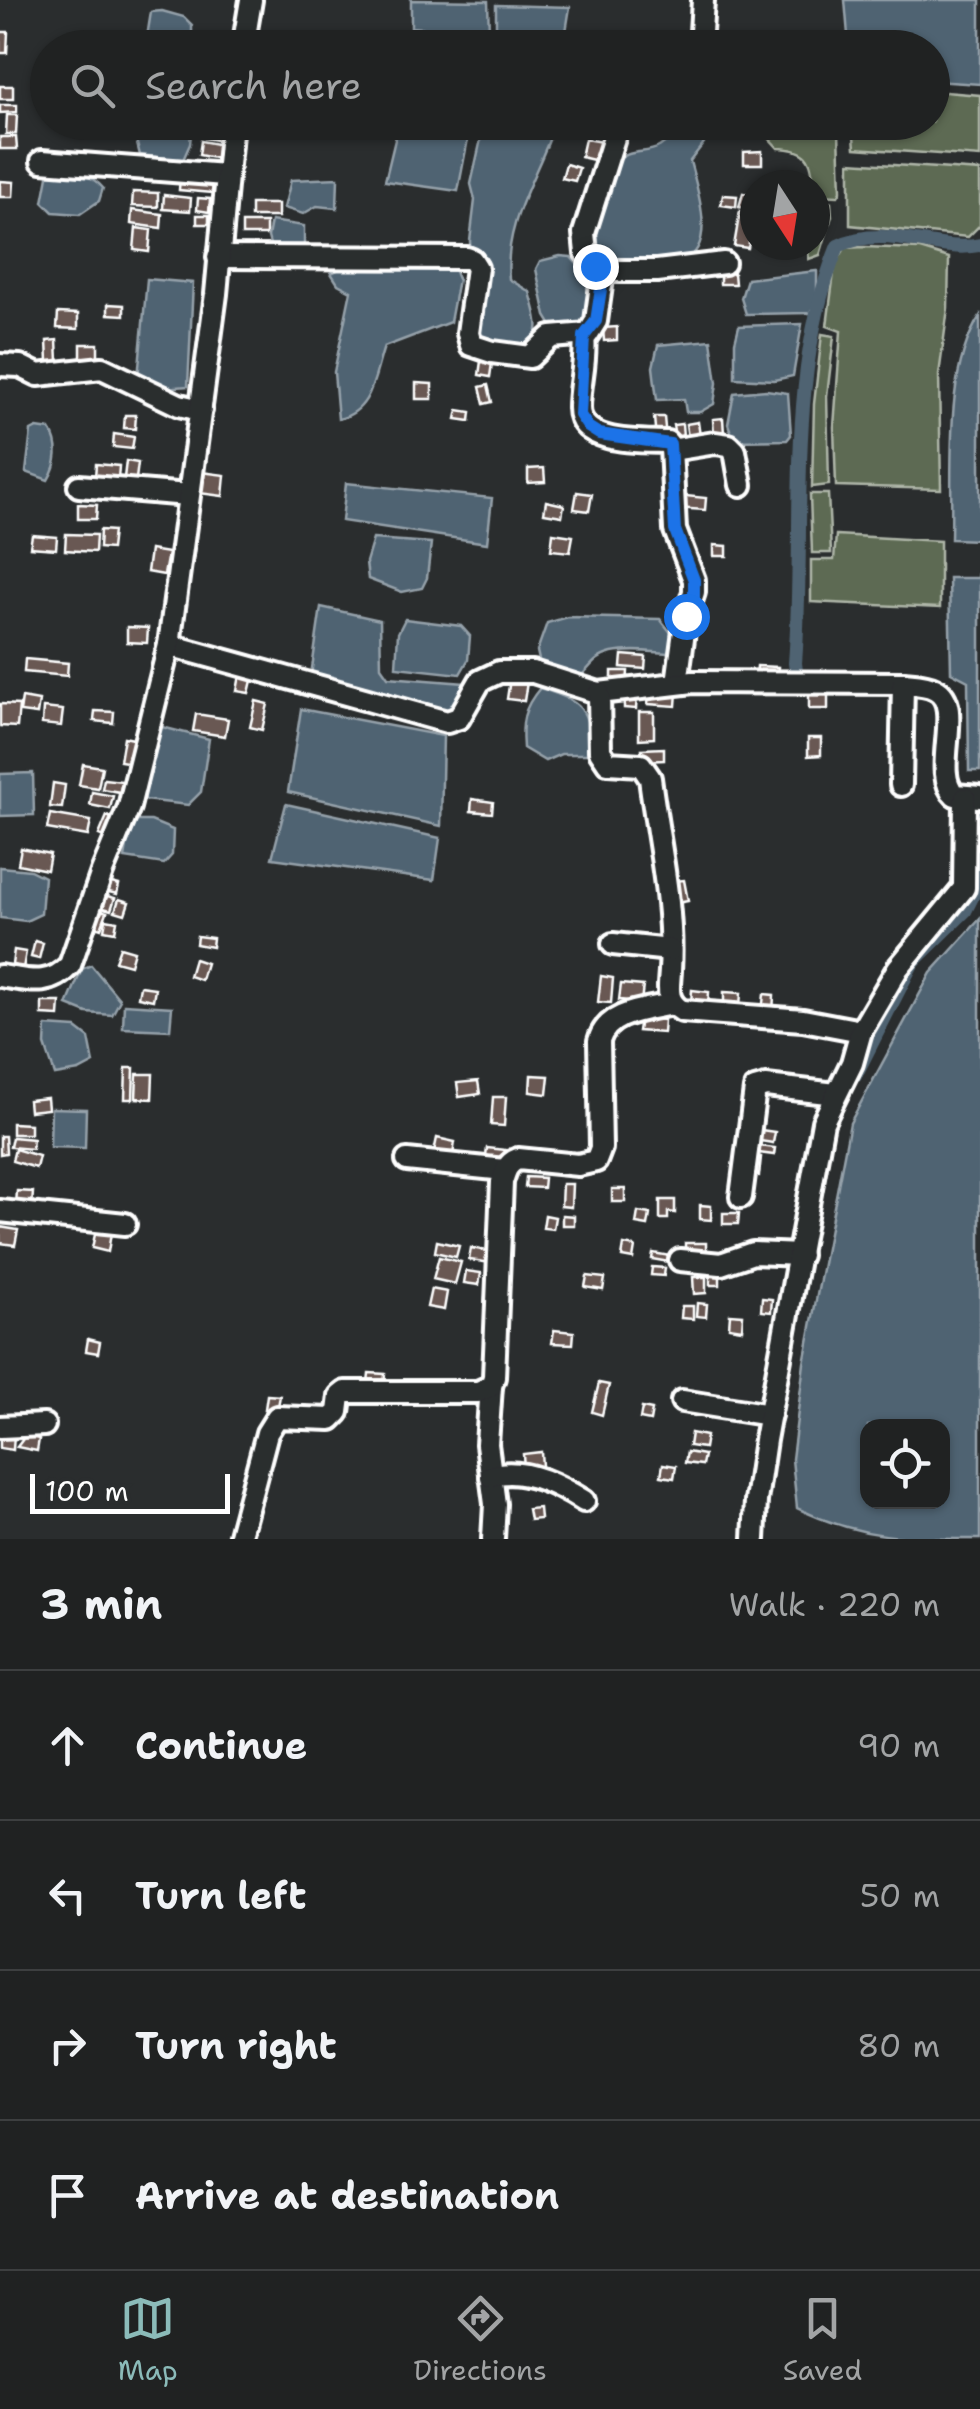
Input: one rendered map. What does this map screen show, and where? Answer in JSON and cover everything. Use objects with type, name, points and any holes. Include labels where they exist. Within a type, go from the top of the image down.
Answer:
[{"type":"street","points":[[246,30],[251,0]]},
{"type":"street","points":[[702,30],[704,0]]},
{"type":"street","points":[[0,976],[45,982],[60,976],[70,965],[102,872],[130,807],[169,645],[230,140]]},
{"type":"street","points":[[614,140],[584,233],[586,254],[603,271],[657,271],[724,262]]},
{"type":"street","points":[[42,161],[225,175]]},
{"type":"street","points":[[218,258],[466,258],[477,268],[468,332],[471,345],[530,357],[551,337],[584,336]]},
{"type":"street","points":[[603,271],[596,321],[584,336],[578,409],[593,431],[616,438],[667,442],[672,450],[675,530],[694,580],[694,600],[686,616],[677,682]]},
{"type":"street","points":[[0,365],[20,366],[38,375],[102,368],[179,406],[200,410]]},
{"type":"street","points":[[672,450],[729,445],[735,452],[741,485]]},
{"type":"street","points":[[79,486],[188,495]]},
{"type":"street","points":[[169,645],[435,721],[459,718],[480,681],[499,672],[546,675],[600,693],[677,682],[902,683],[935,688],[946,699],[946,784],[950,792],[973,797],[964,888],[898,968],[861,1032],[823,1122],[770,1414],[754,1539]]},
{"type":"street","points":[[901,785],[902,683]]},
{"type":"street","points":[[600,693],[603,758],[608,764],[640,765],[650,778],[670,950],[668,994],[672,1004],[682,1011],[803,1020],[861,1032]]},
{"type":"street","points":[[614,944],[670,950]]},
{"type":"street","points":[[494,1539],[487,1444],[505,1170],[518,1159],[578,1166],[596,1161],[600,1148],[602,1031],[619,1017],[672,1004]]},
{"type":"street","points":[[742,1197],[755,1089],[766,1086],[836,1094]]},
{"type":"street","points":[[407,1160],[505,1170]]},
{"type":"street","points":[[0,1211],[125,1224]]},
{"type":"street","points":[[680,1260],[721,1264],[753,1254],[800,1255]]},
{"type":"street","points":[[238,1539],[266,1433],[277,1418],[331,1419],[345,1392],[478,1392],[491,1386]]},
{"type":"street","points":[[682,1401],[770,1414]]},
{"type":"street","points":[[0,1427],[44,1424]]},
{"type":"street","points":[[491,1476],[514,1474],[549,1482],[584,1501]]},
{"type":"green space","points":[[950,92],[980,95],[980,157],[855,148],[854,140],[950,140]]},
{"type":"green space","points":[[771,140],[839,140],[838,196],[830,196],[830,170],[812,170],[806,156],[778,148]]},
{"type":"green space","points":[[850,162],[980,171],[980,225],[968,237],[850,225]]},
{"type":"green space","points":[[845,248],[920,249],[949,258],[948,308],[939,375],[941,489],[836,486],[834,427],[841,331],[827,326],[835,265]]},
{"type":"green space","points":[[822,334],[834,336],[827,396],[829,485],[812,487],[814,404]]},
{"type":"green space","points":[[810,494],[828,494],[831,553],[812,553]]},
{"type":"green space","points":[[836,535],[940,541],[940,608],[811,602],[811,560],[834,560]]},
{"type":"water","points":[[411,0],[488,1],[489,30],[411,27]]},
{"type":"water","points":[[845,0],[980,0],[980,84],[950,82],[950,30],[848,30]]},
{"type":"water","points":[[496,5],[570,7],[566,30],[496,30]]},
{"type":"water","points":[[151,12],[184,17],[192,30],[148,30]]},
{"type":"water","points":[[136,140],[190,140],[183,160],[140,155]]},
{"type":"water","points":[[395,140],[468,140],[458,191],[385,181]]},
{"type":"water","points":[[481,140],[549,140],[520,208],[509,260],[509,279],[530,292],[536,315],[536,336],[528,351],[476,344],[470,241],[475,200],[471,184]]},
{"type":"water","points":[[666,140],[706,140],[690,161],[702,216],[700,243],[682,261],[612,267],[589,249],[611,172],[629,154],[662,145]]},
{"type":"water","points":[[50,166],[92,178],[103,188],[99,201],[80,214],[53,212],[43,202]]},
{"type":"water","points":[[338,178],[337,208],[317,206],[303,214],[284,208],[291,180]]},
{"type":"water","points":[[271,221],[304,226],[304,254],[272,252],[268,237]]},
{"type":"water","points":[[571,257],[586,282],[590,302],[583,330],[554,329],[546,316],[536,269],[540,261]]},
{"type":"water","points":[[348,265],[454,269],[458,279],[450,322],[384,347],[365,401],[350,415],[338,419],[334,372],[351,291],[338,284],[331,273]]},
{"type":"water","points":[[817,271],[817,299],[810,313],[746,314],[741,298],[747,279]]},
{"type":"water","points":[[147,279],[193,283],[188,386],[164,388],[138,378]]},
{"type":"water","points":[[980,316],[980,540],[951,539],[955,394],[968,339]]},
{"type":"water","points":[[802,324],[793,376],[774,380],[735,378],[739,326]]},
{"type":"water","points":[[711,340],[717,383],[714,404],[700,412],[686,412],[684,399],[657,400],[653,367],[658,345]]},
{"type":"water","points":[[734,393],[788,393],[791,435],[787,440],[734,441],[728,424]]},
{"type":"water","points":[[50,430],[55,442],[56,461],[48,480],[26,472],[31,431]]},
{"type":"water","points":[[346,483],[492,498],[487,543],[342,521]]},
{"type":"water","points":[[373,539],[431,543],[422,588],[402,592],[368,579],[366,562]]},
{"type":"water","points":[[980,564],[980,771],[969,771],[968,681],[951,672],[949,578],[978,578]]},
{"type":"water","points":[[321,607],[380,620],[381,667],[388,677],[465,683],[468,693],[458,715],[310,682]]},
{"type":"water","points":[[568,617],[660,619],[672,634],[670,653],[612,653],[601,657],[578,677],[558,676],[541,669],[537,651],[547,623]]},
{"type":"water","points":[[405,619],[461,626],[470,636],[468,660],[460,674],[396,667],[398,633]]},
{"type":"water","points":[[540,688],[581,709],[588,726],[590,754],[561,754],[545,761],[523,748],[524,716]]},
{"type":"water","points":[[301,709],[443,736],[441,826],[288,792]]},
{"type":"water","points":[[158,726],[209,739],[201,792],[188,805],[145,800],[142,786]]},
{"type":"water","points":[[33,773],[34,815],[0,816],[0,774]]},
{"type":"water","points":[[286,804],[440,838],[434,880],[272,858]]},
{"type":"water","points":[[131,821],[151,821],[173,830],[172,855],[164,864],[125,858]]},
{"type":"water","points":[[0,867],[30,870],[44,877],[41,914],[26,921],[0,918]]},
{"type":"water","points":[[980,919],[980,1539],[886,1535],[842,1526],[797,1508],[792,1459],[804,1363],[850,1123],[931,973]]},
{"type":"water","points":[[91,965],[120,1000],[112,1015],[87,1013],[67,1005],[82,969]]},
{"type":"water","points":[[124,1004],[172,1007],[170,1030],[123,1028]]},
{"type":"water","points":[[46,1026],[76,1028],[89,1038],[94,1063],[79,1071],[55,1075],[45,1045]]},
{"type":"water","points":[[51,1108],[86,1109],[85,1148],[50,1147]]},
{"type":"building","points":[[0,32],[8,32],[7,53],[0,53]]},
{"type":"building","points":[[0,86],[13,86],[13,99],[0,99]]},
{"type":"building","points":[[0,105],[17,105],[17,112],[0,113]]},
{"type":"building","points":[[7,115],[17,115],[16,134],[6,134]]},
{"type":"building","points":[[0,137],[16,137],[17,149],[0,149]]},
{"type":"building","points":[[585,140],[602,142],[598,161],[581,157]]},
{"type":"building","points":[[201,141],[223,145],[220,159],[199,155]]},
{"type":"building","points":[[762,151],[762,164],[744,164],[744,152]]},
{"type":"building","points":[[566,164],[579,168],[575,181],[562,178]]},
{"type":"building","points":[[180,177],[213,179],[212,193],[179,190]]},
{"type":"building","points":[[0,181],[14,182],[13,197],[0,197]]},
{"type":"building","points":[[133,192],[158,193],[158,207],[132,206]]},
{"type":"building","points":[[164,195],[191,198],[190,211],[163,209]]},
{"type":"building","points":[[723,195],[737,196],[736,207],[721,205]]},
{"type":"building","points":[[198,198],[210,199],[209,212],[197,210]]},
{"type":"building","points":[[251,204],[278,204],[278,217],[251,217]]},
{"type":"building","points":[[132,210],[162,214],[161,228],[131,224]]},
{"type":"building","points":[[740,211],[740,247],[734,246]]},
{"type":"building","points":[[197,215],[209,215],[209,224],[197,224]]},
{"type":"building","points":[[242,223],[266,223],[266,235],[242,235]]},
{"type":"building","points":[[136,228],[151,230],[149,252],[134,250]]},
{"type":"building","points":[[720,273],[734,273],[735,284],[720,284]]},
{"type":"building","points":[[108,304],[124,305],[124,315],[108,314]]},
{"type":"building","points":[[58,313],[78,314],[78,329],[57,328]]},
{"type":"building","points":[[617,327],[617,340],[604,341],[603,328]]},
{"type":"building","points":[[57,340],[58,361],[48,362],[47,341]]},
{"type":"building","points":[[81,344],[98,344],[98,362],[81,362]]},
{"type":"building","points":[[481,361],[492,363],[490,377],[479,375]]},
{"type":"building","points":[[416,383],[432,384],[432,399],[416,399]]},
{"type":"building","points":[[488,385],[492,402],[484,404],[480,387]]},
{"type":"building","points":[[458,410],[471,412],[470,421],[456,419]]},
{"type":"building","points":[[125,415],[136,415],[135,429],[124,428]]},
{"type":"building","points":[[654,417],[664,417],[666,439],[656,440]]},
{"type":"building","points":[[723,418],[724,434],[714,435],[713,419]]},
{"type":"building","points":[[698,422],[700,436],[688,438],[686,424]]},
{"type":"building","points":[[682,424],[683,437],[675,437],[673,425]]},
{"type":"building","points":[[114,434],[134,437],[132,449],[113,447]]},
{"type":"building","points":[[126,461],[138,463],[136,479],[124,478]]},
{"type":"building","points":[[96,464],[119,466],[118,479],[95,477]]},
{"type":"building","points":[[544,468],[545,482],[528,483],[528,469]]},
{"type":"building","points":[[201,472],[225,475],[223,496],[199,493]]},
{"type":"building","points":[[577,492],[592,494],[589,511],[574,509]]},
{"type":"building","points":[[676,495],[706,498],[705,510],[675,508]]},
{"type":"building","points":[[546,501],[564,505],[562,516],[544,513]]},
{"type":"building","points":[[78,504],[97,505],[96,519],[78,519]]},
{"type":"building","points":[[100,530],[113,531],[111,549],[99,548]]},
{"type":"building","points":[[553,533],[573,536],[570,552],[551,550]]},
{"type":"building","points":[[66,534],[96,535],[95,552],[65,550]]},
{"type":"building","points":[[32,535],[57,537],[56,549],[30,547]]},
{"type":"building","points":[[714,545],[727,546],[727,556],[714,556]]},
{"type":"building","points":[[150,550],[168,553],[164,575],[147,572]]},
{"type":"building","points":[[127,627],[148,628],[147,643],[127,642]]},
{"type":"building","points":[[622,655],[646,657],[645,669],[621,667]]},
{"type":"building","points":[[25,659],[68,663],[67,676],[24,672]]},
{"type":"building","points":[[757,666],[778,667],[778,677],[756,677]]},
{"type":"building","points":[[241,670],[254,672],[249,693],[237,691]]},
{"type":"building","points":[[612,671],[628,671],[627,687],[612,686]]},
{"type":"building","points":[[510,679],[527,682],[524,701],[507,699]]},
{"type":"building","points":[[649,689],[677,692],[676,706],[648,704]]},
{"type":"building","points":[[624,694],[637,695],[636,709],[624,708]]},
{"type":"building","points":[[809,695],[828,695],[828,709],[809,709]]},
{"type":"building","points":[[22,698],[39,701],[37,714],[20,712]]},
{"type":"building","points":[[256,701],[268,704],[262,730],[250,727]]},
{"type":"building","points":[[0,704],[19,705],[17,727],[0,726]]},
{"type":"building","points":[[43,708],[63,710],[61,726],[42,724]]},
{"type":"building","points":[[95,711],[114,712],[113,723],[94,721]]},
{"type":"building","points":[[639,712],[654,712],[654,738],[639,739]]},
{"type":"building","points":[[196,714],[228,719],[225,736],[193,731]]},
{"type":"building","points":[[124,737],[138,740],[134,763],[120,761]]},
{"type":"building","points":[[808,738],[821,738],[821,755],[808,756]]},
{"type":"building","points":[[664,748],[664,760],[643,761],[642,749]]},
{"type":"building","points":[[83,764],[102,767],[98,788],[79,785]]},
{"type":"building","points":[[104,779],[122,781],[120,792],[102,789]]},
{"type":"building","points":[[53,783],[65,785],[62,808],[50,807]]},
{"type":"building","points":[[92,792],[113,796],[110,809],[90,805]]},
{"type":"building","points":[[472,799],[493,802],[492,813],[471,811]]},
{"type":"building","points":[[50,814],[91,821],[88,836],[47,829]]},
{"type":"building","points":[[107,816],[120,822],[112,840],[99,835]]},
{"type":"building","points":[[21,848],[50,854],[47,870],[18,864]]},
{"type":"building","points":[[684,880],[688,901],[677,903],[673,881]]},
{"type":"building","points":[[104,881],[119,885],[117,894],[101,890]]},
{"type":"building","points":[[96,893],[115,898],[111,910],[92,905]]},
{"type":"building","points":[[119,899],[129,902],[125,914],[115,911]]},
{"type":"building","points":[[94,908],[107,912],[101,928],[89,924]]},
{"type":"building","points":[[106,919],[117,921],[115,932],[104,930]]},
{"type":"building","points":[[197,936],[213,938],[212,947],[196,944]]},
{"type":"building","points":[[35,941],[43,943],[39,959],[31,957]]},
{"type":"building","points":[[120,947],[134,951],[130,965],[115,961]]},
{"type":"building","points":[[14,950],[26,952],[22,974],[11,972]]},
{"type":"building","points":[[194,959],[206,963],[201,980],[189,976]]},
{"type":"building","points":[[601,976],[613,978],[611,1003],[598,1002]]},
{"type":"building","points":[[621,984],[643,986],[641,1002],[619,1000]]},
{"type":"building","points":[[140,986],[155,988],[153,1000],[138,997]]},
{"type":"building","points":[[692,990],[709,992],[708,1004],[691,1003]]},
{"type":"building","points":[[724,992],[741,993],[740,1006],[724,1005]]},
{"type":"building","points":[[764,994],[774,995],[773,1014],[762,1013]]},
{"type":"building","points":[[42,1002],[60,1002],[59,1016],[42,1015]]},
{"type":"building","points":[[640,1018],[664,1020],[663,1033],[638,1031]]},
{"type":"building","points":[[126,1068],[134,1068],[133,1099],[125,1099]]},
{"type":"building","points":[[137,1074],[153,1074],[152,1099],[136,1098]]},
{"type":"building","points":[[531,1075],[549,1076],[547,1094],[530,1092]]},
{"type":"building","points":[[478,1081],[480,1094],[459,1097],[457,1083]]},
{"type":"building","points":[[493,1097],[506,1097],[504,1126],[491,1125]]},
{"type":"building","points":[[47,1098],[48,1109],[29,1111],[28,1100]]},
{"type":"building","points":[[12,1123],[30,1124],[30,1134],[12,1134]]},
{"type":"building","points":[[761,1130],[775,1132],[773,1143],[760,1141]]},
{"type":"building","points":[[0,1136],[5,1136],[6,1153],[0,1154]]},
{"type":"building","points":[[12,1137],[33,1139],[32,1149],[10,1147]]},
{"type":"building","points":[[437,1138],[455,1142],[453,1155],[434,1152]]},
{"type":"building","points":[[752,1145],[775,1148],[774,1155],[751,1152]]},
{"type":"building","points":[[487,1148],[506,1150],[504,1165],[485,1163]]},
{"type":"building","points":[[15,1149],[39,1156],[36,1168],[12,1161]]},
{"type":"building","points":[[751,1156],[761,1157],[759,1176],[749,1175]]},
{"type":"building","points":[[526,1177],[544,1178],[543,1188],[525,1187]]},
{"type":"building","points":[[562,1184],[572,1184],[571,1207],[561,1206]]},
{"type":"building","points":[[612,1189],[625,1189],[625,1202],[612,1202]]},
{"type":"building","points":[[17,1191],[33,1192],[32,1206],[16,1205]]},
{"type":"building","points":[[660,1200],[675,1200],[675,1213],[668,1212],[668,1219],[660,1219]]},
{"type":"building","points":[[700,1205],[711,1206],[711,1220],[700,1219]]},
{"type":"building","points":[[638,1212],[650,1214],[648,1226],[636,1224]]},
{"type":"building","points":[[723,1213],[739,1213],[738,1224],[723,1224]]},
{"type":"building","points":[[545,1215],[555,1217],[553,1229],[543,1228]]},
{"type":"building","points":[[562,1215],[574,1216],[574,1225],[562,1225]]},
{"type":"building","points":[[0,1227],[18,1230],[15,1245],[0,1243]]},
{"type":"building","points":[[96,1230],[111,1233],[108,1252],[92,1248]]},
{"type":"building","points":[[437,1241],[459,1246],[456,1257],[435,1252]]},
{"type":"building","points":[[685,1243],[706,1243],[706,1256],[685,1256]]},
{"type":"building","points":[[624,1245],[635,1247],[633,1259],[622,1257]]},
{"type":"building","points":[[471,1248],[487,1251],[485,1262],[469,1260]]},
{"type":"building","points":[[653,1253],[670,1256],[669,1262],[652,1259]]},
{"type":"building","points":[[439,1257],[461,1262],[455,1284],[433,1279]]},
{"type":"building","points":[[652,1267],[665,1268],[664,1276],[651,1275]]},
{"type":"building","points":[[466,1271],[481,1273],[479,1285],[464,1283]]},
{"type":"building","points":[[710,1274],[720,1274],[720,1285],[710,1285]]},
{"type":"building","points":[[587,1276],[605,1278],[603,1290],[585,1287]]},
{"type":"building","points":[[693,1277],[706,1277],[706,1293],[694,1294]]},
{"type":"building","points":[[431,1289],[447,1292],[444,1310],[427,1307]]},
{"type":"building","points":[[762,1298],[772,1299],[771,1312],[761,1311]]},
{"type":"building","points":[[697,1303],[707,1304],[706,1317],[696,1316]]},
{"type":"building","points":[[682,1306],[693,1306],[693,1319],[681,1318]]},
{"type":"building","points":[[730,1314],[743,1315],[742,1329],[729,1327]]},
{"type":"building","points":[[554,1330],[574,1332],[573,1344],[552,1343]]},
{"type":"building","points":[[88,1339],[100,1342],[98,1353],[86,1351]]},
{"type":"building","points":[[369,1373],[385,1374],[384,1385],[368,1383]]},
{"type":"building","points":[[599,1383],[609,1385],[602,1415],[592,1412]]},
{"type":"building","points":[[267,1395],[280,1396],[277,1411],[265,1409]]},
{"type":"building","points":[[642,1408],[652,1410],[650,1421],[640,1419]]},
{"type":"building","points":[[0,1433],[14,1434],[13,1450],[0,1448]]},
{"type":"building","points":[[691,1433],[706,1436],[704,1448],[689,1446]]},
{"type":"building","points":[[26,1435],[39,1439],[37,1451],[17,1447]]},
{"type":"building","points":[[541,1452],[542,1466],[524,1468],[523,1454]]},
{"type":"building","points":[[687,1452],[704,1455],[702,1465],[685,1463]]},
{"type":"building","points":[[663,1464],[676,1466],[674,1478],[661,1476]]},
{"type":"building","points":[[539,1508],[540,1519],[530,1520],[528,1509]]},
{"type":"waterway","points":[[809,679],[797,679],[795,663],[800,452],[810,347],[821,296],[838,246],[874,237],[945,246],[980,245]]},
{"type":"waterway","points":[[855,1076],[913,962],[965,911],[973,895],[977,793]]},
{"type":"route","points":[[595,266],[603,271],[603,276],[596,321],[584,336],[578,409],[584,423],[599,434],[670,444],[675,530],[694,580],[694,600],[686,616]]}]
